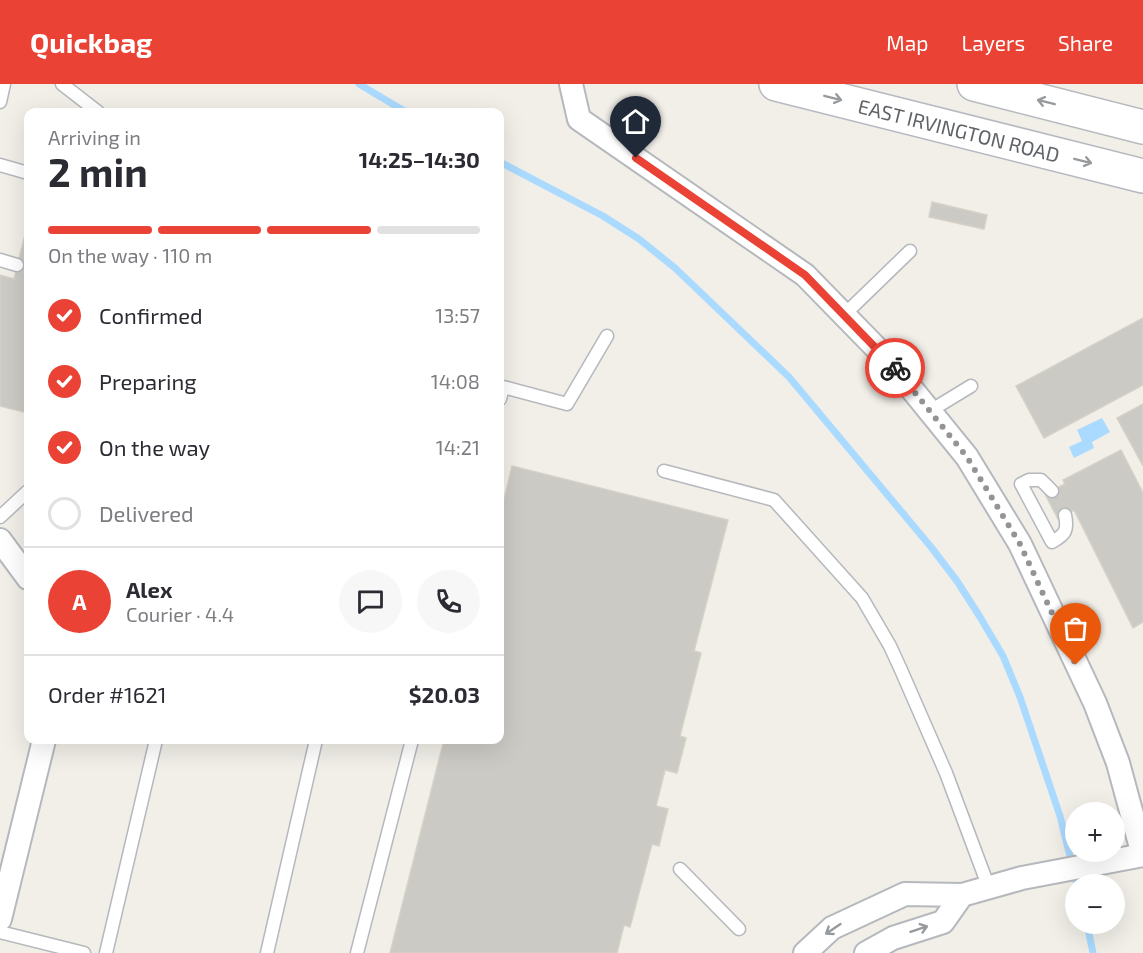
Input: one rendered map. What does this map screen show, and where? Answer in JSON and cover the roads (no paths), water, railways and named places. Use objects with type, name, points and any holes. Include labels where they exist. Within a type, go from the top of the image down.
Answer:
[{"type":"main road","name":"EAST IRVINGTON ROAD","points":[[776,84],[1143,176]]},
{"type":"main road","points":[[974,84],[1143,127]]},
{"type":"street","points":[[571,84],[579,120],[805,275],[890,362],[967,457],[1020,544],[1095,704],[1118,763],[1136,798],[1143,855],[1022,878],[962,895],[905,894],[832,928],[805,953]]},
{"type":"street","points":[[0,540],[24,573]]},
{"type":"street","points":[[0,919],[43,744]]},
{"type":"street","points":[[866,953],[893,938],[943,922],[962,895]]},
{"type":"lane","points":[[0,102],[4,84]]},
{"type":"lane","points":[[62,84],[93,108]]},
{"type":"lane","points":[[0,165],[24,171]]},
{"type":"lane","points":[[844,315],[910,251]]},
{"type":"lane","points":[[0,260],[17,265]]},
{"type":"lane","points":[[504,388],[567,404],[607,336]]},
{"type":"lane","points":[[930,411],[970,386]]},
{"type":"lane","points":[[664,471],[774,500],[862,598],[890,646],[909,689],[951,786],[989,888]]},
{"type":"lane","points":[[1052,491],[1041,480],[1029,480],[1021,484],[1052,542],[1064,536],[1068,528],[1065,515]]},
{"type":"lane","points":[[0,518],[24,495]]},
{"type":"lane","points":[[106,953],[155,744]]},
{"type":"lane","points":[[267,953],[315,744]]},
{"type":"lane","points":[[357,953],[411,744]]},
{"type":"lane","points":[[680,869],[739,929]]},
{"type":"lane","points":[[0,932],[84,953]]},
{"type":"water","points":[[1102,418],[1110,432],[1092,442],[1094,448],[1074,458],[1069,447],[1082,441],[1077,430]]},
{"type":"waterway","points":[[359,84],[399,108]]},
{"type":"waterway","points":[[504,164],[603,216],[639,239],[675,268],[789,377],[931,547],[957,581],[1003,656],[1020,697],[1060,816],[1074,874]]},
{"type":"waterway","points":[[1089,934],[1093,953]]}]
